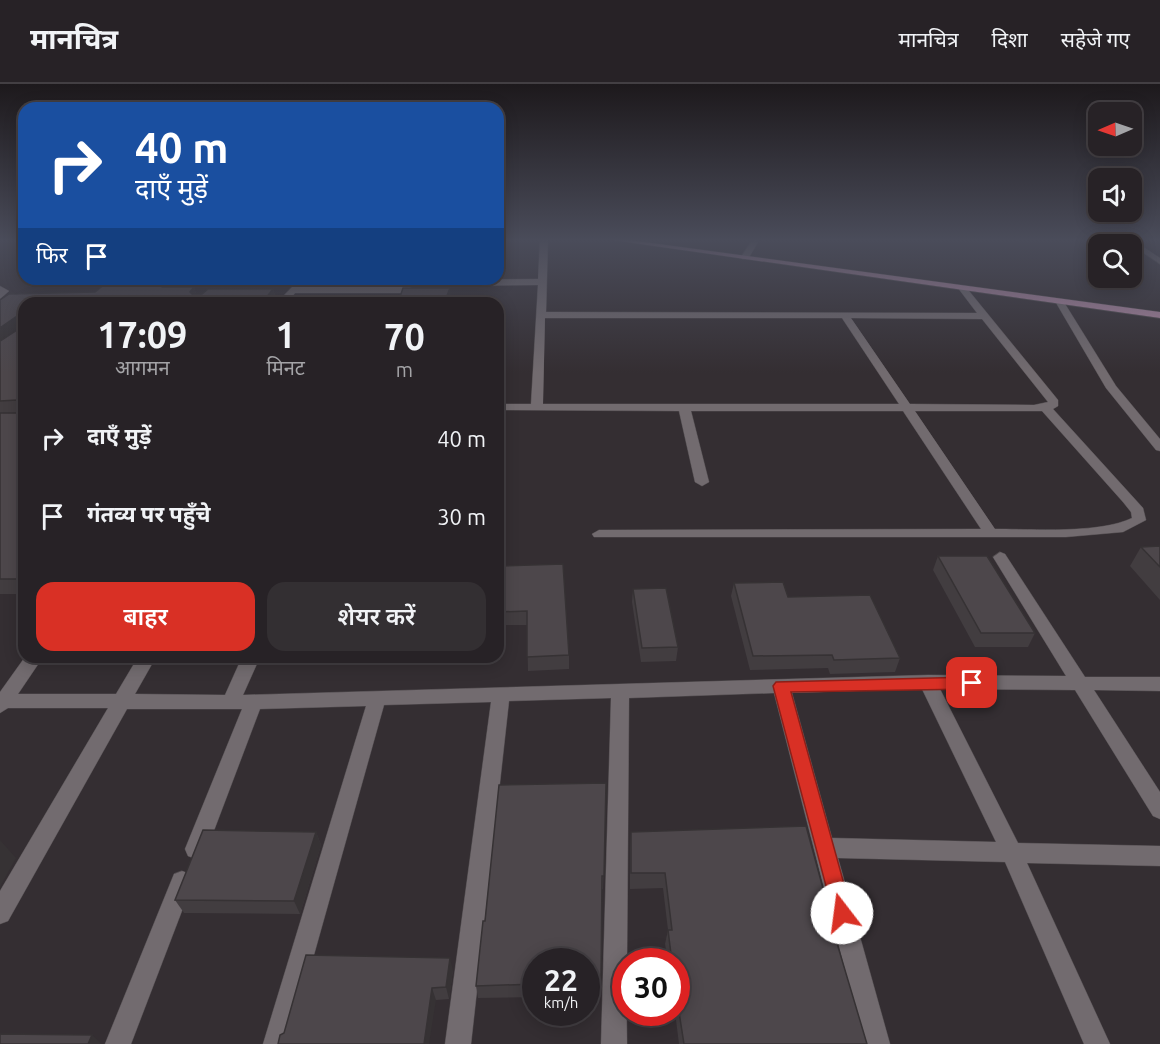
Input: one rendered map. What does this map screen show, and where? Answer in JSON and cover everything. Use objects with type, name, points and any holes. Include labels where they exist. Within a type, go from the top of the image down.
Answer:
[{"type":"main road","points":[[935,284],[1160,315]]},
{"type":"main road","points":[[979,284],[1160,307]]},
{"type":"street","points":[[537,407],[541,284]]},
{"type":"street","points":[[504,407],[1052,406],[1054,402],[962,288]]},
{"type":"street","points":[[0,290],[5,291],[0,296]]},
{"type":"street","points":[[287,297],[292,290],[411,290]]},
{"type":"street","points":[[354,297],[357,290]]},
{"type":"street","points":[[1059,301],[1111,388],[1160,447]]},
{"type":"street","points":[[541,315],[986,316]]},
{"type":"street","points":[[845,316],[990,532]]},
{"type":"street","points":[[684,407],[702,482]]},
{"type":"street","points":[[599,534],[1089,531],[1123,528],[1139,520],[1138,511],[1045,407]]},
{"type":"street","points":[[1000,557],[1082,683],[1160,810]]},
{"type":"street","points":[[1,703],[30,663]]},
{"type":"street","points":[[0,914],[144,663]]},
{"type":"street","points":[[231,702],[248,663]]},
{"type":"street","points":[[928,682],[1012,853],[1097,1044]]},
{"type":"street","points":[[1,703],[254,702],[928,682],[1160,684]]},
{"type":"street","points":[[781,686],[877,1044]]},
{"type":"street","points":[[614,1044],[620,692]]},
{"type":"street","points":[[458,1044],[501,695]]},
{"type":"street","points":[[276,1044],[377,699]]},
{"type":"street","points":[[118,1044],[254,702]]},
{"type":"street","points":[[825,848],[1160,856]]},
{"type":"building","points":[[104,285],[194,287],[190,292],[192,294],[202,294],[208,289],[273,289],[267,297],[18,297],[18,316],[0,328],[0,300],[9,294],[95,292]]},
{"type":"building","points":[[403,288],[450,288],[446,297],[400,297]]},
{"type":"building","points":[[18,329],[18,402],[0,401],[0,341]]},
{"type":"building","points":[[18,408],[18,579],[0,579],[0,413],[17,413]]},
{"type":"building","points":[[1160,546],[1160,567],[1141,547]]},
{"type":"building","points":[[938,556],[987,556],[1035,633],[981,633]]},
{"type":"building","points":[[563,564],[569,655],[527,657],[527,611],[504,612],[504,566]]},
{"type":"building","points":[[783,582],[788,597],[870,595],[900,658],[834,660],[832,655],[753,656],[734,583]]},
{"type":"building","points":[[666,588],[678,647],[642,648],[633,589]]},
{"type":"building","points":[[606,783],[601,983],[600,948],[522,948],[522,984],[476,986],[499,785]]},
{"type":"building","points":[[806,826],[827,903],[825,903],[867,1044],[684,1044],[681,1026],[690,1026],[690,948],[670,948],[668,930],[672,930],[665,873],[631,873],[631,832]]},
{"type":"building","points":[[203,830],[316,832],[294,901],[175,900]]},
{"type":"building","points":[[306,955],[450,958],[446,987],[432,988],[424,1044],[278,1044],[280,1035],[284,1033]]},
{"type":"building","points":[[0,1034],[92,1035],[88,1044],[0,1044]]},
{"type":"route","points":[[842,913],[781,686],[972,683]]}]
